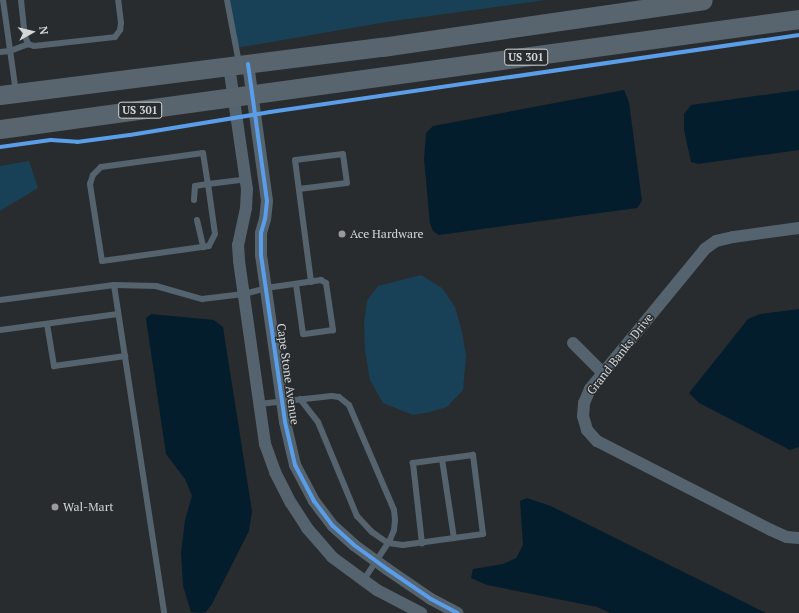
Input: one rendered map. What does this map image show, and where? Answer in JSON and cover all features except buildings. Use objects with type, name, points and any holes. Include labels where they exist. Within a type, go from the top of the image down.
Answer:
[{"type":"main road","name":"US 301","points":[[8,94],[497,31],[703,0]]},
{"type":"main road","name":"US 301","points":[[0,129],[234,98],[799,19]]},
{"type":"street","name":"Cape Stone Avenue","points":[[239,65],[253,95],[267,201],[261,240],[261,255],[289,448],[295,465],[314,501],[333,526],[375,561],[456,613]]},
{"type":"street","points":[[239,65],[234,98],[246,179],[246,208],[238,245],[265,444],[275,472],[291,503],[307,528],[332,557],[363,581],[421,613]]},
{"type":"street","name":"Grand Banks Drive","points":[[799,228],[733,237],[716,241],[705,249],[590,389],[584,403],[583,416],[587,430],[597,441],[771,530],[787,537],[799,538]]},
{"type":"street","points":[[573,343],[603,373]]},
{"type":"lane","points":[[3,0],[10,51],[8,94]]},
{"type":"lane","points":[[21,0],[25,36],[28,44]]},
{"type":"lane","points":[[0,52],[10,51],[28,44],[34,46],[115,37],[120,30],[121,23],[118,0]]},
{"type":"lane","points":[[226,0],[239,65]]},
{"type":"lane","points":[[203,152],[208,184],[215,234],[209,246],[102,261],[90,184],[93,175],[101,167],[203,152]]},
{"type":"lane","points":[[299,189],[347,183],[343,154],[295,160],[311,282]]},
{"type":"lane","points":[[194,200],[195,186],[246,179]]},
{"type":"lane","points":[[197,220],[202,247]]},
{"type":"lane","points":[[0,300],[114,285],[156,286],[202,300],[244,294],[266,288],[321,280],[326,283],[333,330],[303,334],[296,284]]},
{"type":"lane","points":[[114,285],[164,613]]},
{"type":"lane","points":[[0,330],[118,314]]},
{"type":"lane","points":[[47,324],[54,366],[125,356]]},
{"type":"lane","points":[[259,404],[332,396],[344,400],[349,405],[394,510],[394,530],[388,543],[363,581]]},
{"type":"lane","points":[[300,399],[318,422],[357,516],[372,532],[388,543],[403,545],[422,543],[483,534],[473,455],[413,463],[422,543]]},
{"type":"lane","points":[[442,459],[454,538]]},
{"type":"shaded area","points":[[229,0],[546,0],[386,22],[236,48]]},
{"type":"shaded area","points":[[624,90],[629,102],[642,201],[637,208],[439,235],[433,231],[430,224],[424,159],[426,133],[433,126]]},
{"type":"shaded area","points":[[799,90],[799,150],[698,164],[691,162],[684,130],[684,114],[691,105]]},
{"type":"shaded area","points":[[29,161],[38,188],[0,211],[0,166]]},
{"type":"shaded area","points":[[421,275],[442,288],[455,307],[462,332],[466,356],[463,390],[447,407],[413,415],[383,403],[370,380],[365,350],[364,323],[367,301],[378,286]]},
{"type":"shaded area","points":[[799,309],[799,447],[790,450],[699,403],[689,393],[748,319],[760,314]]},
{"type":"shaded area","points":[[151,314],[214,320],[223,327],[252,511],[249,531],[212,604],[206,612],[202,613],[191,612],[183,586],[181,553],[185,520],[192,496],[185,479],[166,454],[146,318]]},
{"type":"shaded area","points":[[527,498],[551,506],[766,613],[610,613],[597,607],[487,585],[471,578],[473,569],[503,564],[516,558],[523,545],[520,501]]},
{"type":"cycle path","points":[[0,147],[51,140],[77,142],[130,135],[270,112],[799,35]]},
{"type":"cycle path","points":[[248,64],[267,201],[265,219],[261,233],[261,255],[285,422],[295,465],[314,501],[333,526],[354,545],[387,569],[431,599],[457,613]]},
{"type":"place","name":"Ace Hardware","points":[[342,234]]},
{"type":"place","name":"Wal-Mart","points":[[55,507]]}]
